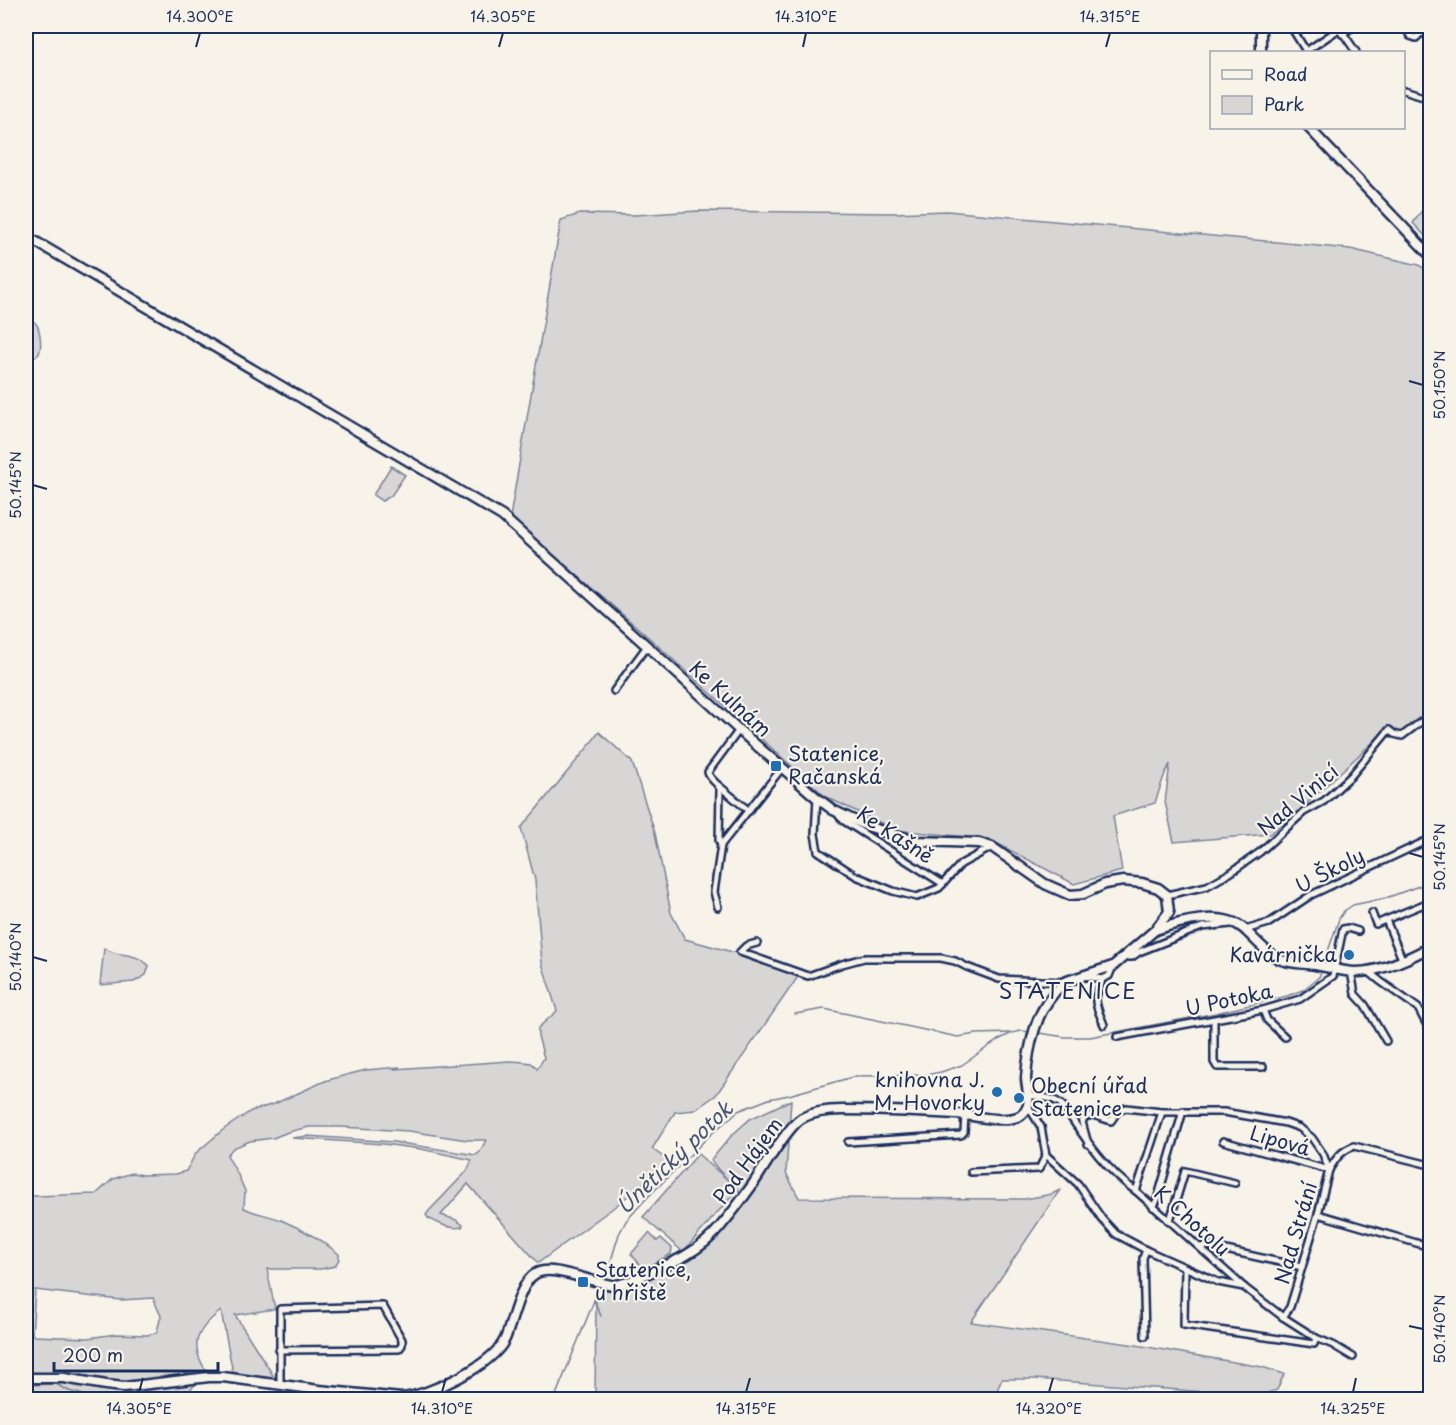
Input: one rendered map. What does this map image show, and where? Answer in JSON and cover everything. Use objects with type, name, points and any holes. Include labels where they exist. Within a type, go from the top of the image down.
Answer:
[{"type":"street","points":[[1261,26],[1262,51]]},
{"type":"street","points":[[1307,51],[1340,29],[1354,26]]},
{"type":"street","points":[[1410,26],[1408,32],[1410,36],[1416,38],[1421,33]]},
{"type":"street","points":[[1419,26],[1421,33]]},
{"type":"street","points":[[1340,29],[1355,51]]},
{"type":"street","points":[[1293,30],[1304,51]]},
{"type":"street","points":[[1421,33],[1431,35]]},
{"type":"street","points":[[1405,90],[1431,98]]},
{"type":"street","points":[[1311,130],[1431,255]]},
{"type":"street","name":"Ke Kulnám","points":[[26,236],[502,516],[739,730],[833,810],[862,824],[917,841],[979,843],[992,847],[1045,884],[1070,895],[1083,894],[1105,884],[1123,881],[1158,888],[1167,895]]},
{"type":"street","points":[[614,691],[647,645]]},
{"type":"street","name":"Nad Vinicí","points":[[1167,895],[1208,886],[1230,873],[1260,852],[1304,812],[1324,801],[1352,776],[1389,730],[1402,736],[1431,715]]},
{"type":"street","points":[[739,730],[708,772],[717,784],[749,811]]},
{"type":"street","points":[[721,845],[782,768]]},
{"type":"street","points":[[717,784],[720,794],[719,841],[721,845],[714,892],[718,907]]},
{"type":"street","points":[[817,798],[815,834],[818,851],[856,876],[893,891],[917,897],[939,888],[961,864],[992,847]]},
{"type":"street","name":"Ke Kašně","points":[[833,810],[844,821],[943,884]]},
{"type":"street","name":"U Školy","points":[[1125,957],[1132,957],[1139,952],[1202,927],[1242,927],[1269,923],[1311,895],[1431,838]]},
{"type":"street","points":[[757,943],[746,946],[740,952],[808,976],[864,958],[941,958],[955,961],[999,980],[1064,982],[1113,966],[1125,957],[1155,930],[1169,912],[1167,895]]},
{"type":"street","points":[[1372,913],[1376,924],[1424,904],[1431,915]]},
{"type":"street","points":[[1169,912],[1186,920]]},
{"type":"street","points":[[1155,930],[1186,920],[1228,921],[1242,927],[1279,960],[1351,971],[1368,971],[1431,947]]},
{"type":"street","points":[[1386,920],[1402,959]]},
{"type":"street","points":[[1332,969],[1343,929],[1348,927],[1358,932]]},
{"type":"street","points":[[1083,976],[1102,979],[1109,976],[1113,966]]},
{"type":"street","name":"U Potoka","points":[[1117,1037],[1263,1010],[1300,999],[1333,976],[1332,969]]},
{"type":"street","points":[[1351,971],[1355,994],[1365,1005],[1386,1041]]},
{"type":"street","points":[[1368,971],[1418,1008],[1431,1031]]},
{"type":"street","points":[[1102,979],[1095,1000],[1104,1025]]},
{"type":"street","points":[[971,1172],[1039,1169],[1046,1155],[1041,1127],[1028,1106],[1026,1077],[1035,1027],[1045,1006],[1064,982]]},
{"type":"street","points":[[1263,1010],[1267,1020],[1285,1037]]},
{"type":"street","points":[[1214,1020],[1214,1062],[1216,1066],[1263,1067]]},
{"type":"street","name":"K Chotolu","points":[[1028,1095],[1059,1102],[1088,1144],[1123,1182],[1137,1191],[1245,1288],[1315,1341],[1333,1345],[1353,1357]]},
{"type":"street","name":"Pod Hájem","points":[[280,1385],[406,1398],[430,1391],[481,1365],[495,1353],[505,1338],[524,1286],[531,1275],[546,1270],[596,1282],[622,1284],[681,1258],[708,1240],[730,1215],[789,1131],[801,1119],[817,1113],[842,1110],[965,1115],[997,1119],[1021,1115],[1028,1106]]},
{"type":"street","name":"Nad Strání","points":[[1088,1144],[1082,1120],[1089,1115],[1111,1120],[1118,1111],[1126,1107],[1162,1112],[1224,1112],[1286,1123],[1300,1128],[1312,1138],[1323,1154],[1329,1170],[1290,1307],[1283,1317]]},
{"type":"street","points":[[1137,1191],[1162,1112]]},
{"type":"street","points":[[1153,1207],[1183,1112]]},
{"type":"street","points":[[848,1142],[961,1135],[964,1132],[965,1115]]},
{"type":"street","name":"Lipová","points":[[1223,1141],[1329,1170]]},
{"type":"street","points":[[1329,1170],[1338,1155],[1354,1146],[1431,1165]]},
{"type":"street","points":[[1046,1155],[1078,1184],[1102,1219],[1116,1234],[1218,1282],[1245,1288]]},
{"type":"street","points":[[1168,1220],[1171,1217],[1185,1171],[1235,1183]]},
{"type":"street","points":[[1318,1214],[1431,1247]]},
{"type":"street","points":[[1200,1247],[1208,1246],[1302,1267]]},
{"type":"street","points":[[1145,1336],[1143,1258],[1146,1250]]},
{"type":"street","points":[[1185,1268],[1184,1325],[1315,1341]]},
{"type":"street","points":[[26,1378],[64,1378],[124,1387],[223,1377],[280,1385],[279,1350],[279,1309],[383,1306],[402,1340],[399,1349],[279,1350]]},
{"type":"green space","points":[[1430,199],[1430,241],[1413,223]]},
{"type":"green space","points":[[698,211],[894,213],[947,211],[1350,249],[1419,265],[1430,273],[1430,710],[1401,733],[1385,731],[1303,807],[1270,834],[1174,842],[1165,802],[1170,764],[1155,803],[1113,816],[1122,871],[1074,884],[989,839],[896,830],[826,797],[637,627],[510,517],[561,220],[580,214],[635,215]]},
{"type":"green space","points":[[26,315],[37,325],[40,336],[40,352],[33,357],[26,355]]},
{"type":"green space","points":[[391,466],[405,475],[391,496],[382,501],[373,495]]},
{"type":"green space","points":[[599,732],[632,762],[655,833],[671,913],[685,939],[802,971],[716,1095],[695,1110],[675,1112],[652,1149],[669,1161],[617,1205],[538,1263],[468,1184],[441,1215],[456,1220],[463,1225],[462,1227],[444,1226],[426,1215],[467,1171],[472,1160],[421,1149],[383,1144],[292,1138],[308,1136],[394,1142],[476,1155],[486,1140],[467,1140],[409,1131],[309,1127],[273,1138],[250,1141],[233,1148],[227,1155],[245,1191],[244,1208],[296,1227],[339,1254],[335,1266],[321,1269],[267,1269],[275,1309],[235,1315],[276,1380],[233,1373],[221,1311],[206,1324],[198,1338],[198,1354],[207,1372],[189,1391],[185,1399],[26,1400],[26,1195],[96,1194],[113,1179],[132,1173],[176,1174],[186,1171],[196,1153],[224,1129],[251,1111],[274,1104],[325,1081],[366,1070],[510,1061],[531,1063],[537,1069],[544,1058],[538,1028],[557,1011],[542,963],[535,880],[521,828]],"holes":[[[35,1290],[121,1300],[153,1298],[161,1316],[156,1333],[116,1334],[88,1338],[34,1336],[32,1334]]]},
{"type":"green space","points":[[104,948],[144,961],[149,966],[146,975],[134,982],[100,985]]},
{"type":"green space","points":[[791,1100],[786,1173],[799,1198],[1025,1199],[1052,1194],[1060,1190],[971,1322],[1136,1345],[1262,1367],[1284,1374],[1277,1390],[1258,1396],[1035,1379],[1002,1379],[993,1399],[595,1400],[598,1286],[634,1287],[701,1246],[746,1199],[711,1160],[732,1135],[750,1119]]},
{"type":"green space","points":[[698,1154],[738,1189],[683,1252],[643,1217]]},
{"type":"green space","points":[[649,1233],[657,1241],[661,1238],[672,1248],[671,1254],[644,1269],[631,1254]]},
{"type":"waterway","name":"Únětický potok","points":[[1324,963],[1344,911],[1353,905],[1386,898],[1430,882]]},
{"type":"waterway","name":"Únětický potok","points":[[1039,1033],[1065,1037],[1090,1037],[1216,1013],[1303,990],[1319,977],[1322,970]]},
{"type":"waterway","points":[[795,1014],[824,1009],[958,1037],[1010,1033]]},
{"type":"waterway","name":"Únětický potok","points":[[603,1279],[626,1221],[708,1137],[738,1111],[769,1099],[856,1076],[925,1075],[941,1072],[962,1065],[1012,1033],[1031,1032]]},
{"type":"waterway","name":"Únětický potok","points":[[554,1400],[600,1286]]},
{"type":"waterway","points":[[594,1300],[601,1316]]},
{"type":"waterway","points":[[26,1385],[56,1384],[69,1391],[102,1400]]},
{"type":"place","name":"Statenice, Račanská","points":[[776,766]]},
{"type":"place","name":"Kavárnička","points":[[1349,955]]},
{"type":"place","name":"knihovna J. M. Hovorky","points":[[997,1092]]},
{"type":"place","name":"Obecní úřad Statenice","points":[[1019,1098]]},
{"type":"place","name":"Statenice, u hřiště","points":[[583,1282]]},
{"type":"district","name":"STATENICE","points":[[1068,991]]}]
